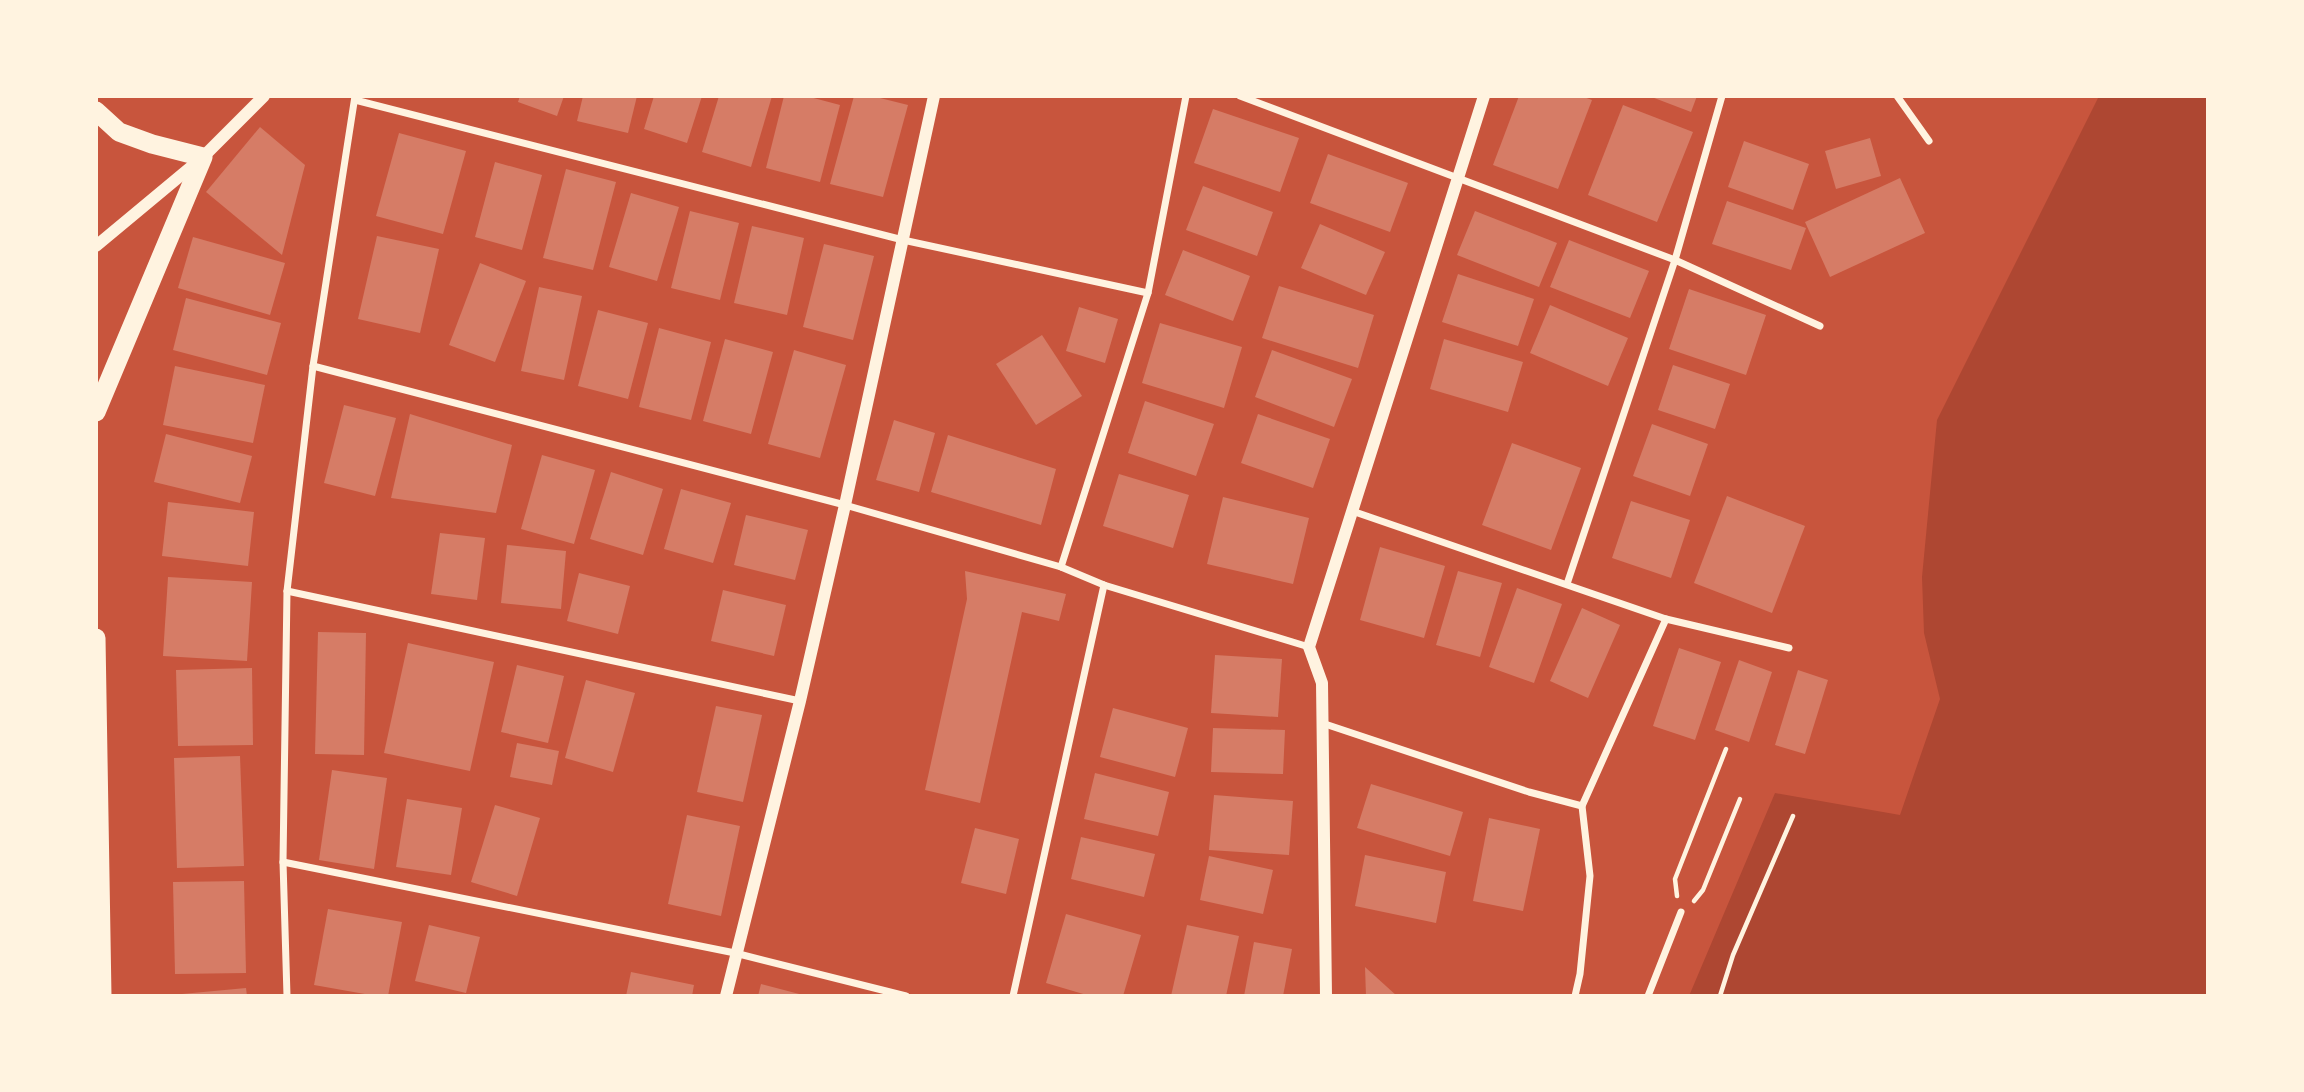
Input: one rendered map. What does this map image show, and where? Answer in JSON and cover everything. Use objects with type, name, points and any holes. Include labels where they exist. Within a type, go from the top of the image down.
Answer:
[{"type":"highway","points":[[96,111],[119,132],[152,145],[203,157],[96,412]]},
{"type":"highway","points":[[96,638],[102,996]]},
{"type":"street","points":[[96,246],[203,157],[264,96]]},
{"type":"street","points":[[726,996],[800,701],[934,96]]},
{"type":"street","points":[[1061,567],[1148,293],[1186,96]]},
{"type":"street","points":[[1240,96],[1675,260],[1819,326]]},
{"type":"street","points":[[1326,996],[1322,683],[1309,646],[1484,96]]},
{"type":"street","points":[[1567,584],[1675,260],[1722,96]]},
{"type":"street","points":[[1897,96],[1929,141]]},
{"type":"street","points":[[287,996],[283,862],[287,591],[313,366],[355,98],[903,240],[1148,293]]},
{"type":"street","points":[[313,366],[845,505],[1061,567],[1104,585],[1309,646]]},
{"type":"street","points":[[1352,511],[1667,619],[1789,648]]},
{"type":"street","points":[[1013,996],[1104,585]]},
{"type":"street","points":[[287,591],[800,701]]},
{"type":"street","points":[[1575,996],[1580,974],[1590,876],[1582,806],[1667,619]]},
{"type":"street","points":[[1321,723],[1529,792],[1582,806]]},
{"type":"street","points":[[283,862],[735,953],[906,996]]},
{"type":"street","points":[[1648,996],[1681,912]]},
{"type":"path","points":[[1726,749],[1675,880],[1681,912],[1691,905],[1703,890],[1741,799]]},
{"type":"path","points":[[1720,996],[1733,955],[1793,816]]},
{"type":"shaded area","points":[[2099,96],[2208,96],[2208,996],[1689,996],[1775,793],[1900,815],[1940,699],[1924,633],[1922,577],[1937,420]]},
{"type":"building","points":[[520,96],[564,96],[557,116],[518,102]]},
{"type":"building","points":[[583,96],[637,96],[628,133],[577,121]]},
{"type":"building","points":[[654,96],[702,96],[687,143],[644,129]]},
{"type":"building","points":[[719,96],[772,96],[751,167],[702,152]]},
{"type":"building","points":[[784,96],[806,96],[840,105],[820,182],[766,168]]},
{"type":"building","points":[[854,96],[872,96],[908,105],[883,197],[830,184]]},
{"type":"building","points":[[1519,96],[1581,96],[1592,100],[1558,189],[1493,165]]},
{"type":"building","points":[[1649,96],[1697,96],[1691,112]]},
{"type":"building","points":[[1623,105],[1693,132],[1657,222],[1588,195]]},
{"type":"building","points":[[1213,109],[1299,138],[1280,192],[1194,163]]},
{"type":"building","points":[[260,127],[305,165],[282,255],[206,192]]},
{"type":"building","points":[[399,133],[466,151],[443,234],[376,216]]},
{"type":"building","points":[[1870,138],[1881,176],[1836,189],[1825,151]]},
{"type":"building","points":[[1744,141],[1809,164],[1793,210],[1728,187]]},
{"type":"building","points":[[1328,154],[1408,183],[1390,232],[1310,203]]},
{"type":"building","points":[[495,162],[542,175],[522,250],[475,237]]},
{"type":"building","points":[[566,169],[616,182],[593,270],[543,258]]},
{"type":"building","points":[[1900,178],[1925,233],[1830,277],[1805,222]]},
{"type":"building","points":[[1203,186],[1273,212],[1257,256],[1186,230]]},
{"type":"building","points":[[631,193],[679,207],[657,281],[609,267]]},
{"type":"building","points":[[1727,201],[1806,228],[1791,270],[1712,244]]},
{"type":"building","points":[[690,211],[739,223],[720,300],[671,288]]},
{"type":"building","points":[[1475,211],[1557,243],[1539,287],[1457,255]]},
{"type":"building","points":[[1320,224],[1385,252],[1366,295],[1301,268]]},
{"type":"building","points":[[752,226],[804,238],[787,315],[734,303]]},
{"type":"building","points":[[377,236],[439,249],[420,333],[358,319]]},
{"type":"building","points":[[193,237],[285,263],[270,315],[178,288]]},
{"type":"building","points":[[1569,240],[1649,271],[1630,318],[1550,287]]},
{"type":"building","points":[[824,244],[874,256],[853,340],[803,327]]},
{"type":"building","points":[[1183,250],[1250,276],[1233,321],[1165,295]]},
{"type":"building","points":[[480,263],[526,281],[495,362],[449,345]]},
{"type":"building","points":[[1458,274],[1534,299],[1518,346],[1442,322]]},
{"type":"building","points":[[1279,286],[1374,315],[1358,368],[1262,338]]},
{"type":"building","points":[[539,287],[582,296],[564,380],[521,371]]},
{"type":"building","points":[[1689,289],[1766,315],[1746,375],[1669,349]]},
{"type":"building","points":[[186,298],[281,323],[267,375],[173,350]]},
{"type":"building","points":[[1550,305],[1628,338],[1608,386],[1530,353]]},
{"type":"building","points":[[1079,307],[1118,319],[1105,363],[1066,351]]},
{"type":"building","points":[[598,310],[648,323],[628,399],[578,386]]},
{"type":"building","points":[[1160,323],[1242,347],[1224,408],[1142,383]]},
{"type":"building","points":[[659,328],[711,342],[691,420],[639,407]]},
{"type":"building","points":[[1042,335],[1082,396],[1036,425],[996,364]]},
{"type":"building","points":[[725,339],[773,352],[751,434],[703,421]]},
{"type":"building","points":[[1444,339],[1523,362],[1508,412],[1430,389]]},
{"type":"building","points":[[794,350],[846,365],[820,458],[768,444]]},
{"type":"building","points":[[1272,350],[1352,379],[1334,427],[1255,397]]},
{"type":"building","points":[[1673,365],[1730,384],[1715,429],[1658,410]]},
{"type":"building","points":[[175,366],[265,385],[253,443],[163,425]]},
{"type":"building","points":[[1145,401],[1214,424],[1196,476],[1128,453]]},
{"type":"building","points":[[344,405],[396,418],[375,496],[324,483]]},
{"type":"building","points":[[410,414],[512,445],[496,513],[391,498]]},
{"type":"building","points":[[1258,414],[1330,439],[1313,488],[1241,463]]},
{"type":"building","points":[[894,420],[935,433],[919,492],[876,480]]},
{"type":"building","points":[[1652,424],[1708,444],[1690,496],[1633,476]]},
{"type":"building","points":[[166,434],[252,456],[240,503],[154,482]]},
{"type":"building","points":[[948,435],[1056,469],[1041,525],[931,492]]},
{"type":"building","points":[[1512,443],[1581,468],[1551,550],[1482,525]]},
{"type":"building","points":[[542,455],[595,470],[574,544],[521,529]]},
{"type":"building","points":[[611,472],[663,489],[643,555],[590,539]]},
{"type":"building","points":[[1119,474],[1189,495],[1173,548],[1103,526]]},
{"type":"building","points":[[681,489],[731,503],[713,563],[664,549]]},
{"type":"building","points":[[1727,496],[1805,526],[1772,613],[1694,583]]},
{"type":"building","points":[[1223,497],[1309,518],[1293,584],[1207,564]]},
{"type":"building","points":[[1631,501],[1690,520],[1671,578],[1612,558]]},
{"type":"building","points":[[168,502],[254,512],[248,566],[162,556]]},
{"type":"building","points":[[746,515],[808,530],[795,580],[734,565]]},
{"type":"building","points":[[440,533],[485,538],[477,600],[431,594]]},
{"type":"building","points":[[507,545],[566,551],[561,609],[501,603]]},
{"type":"building","points":[[1380,547],[1445,566],[1424,638],[1360,620]]},
{"type":"building","points":[[965,571],[1066,594],[1059,621],[1022,612],[980,803],[925,790],[967,599]]},
{"type":"building","points":[[1458,571],[1502,583],[1480,657],[1436,645]]},
{"type":"building","points":[[579,573],[630,586],[618,634],[567,621]]},
{"type":"building","points":[[168,577],[252,582],[247,661],[163,656]]},
{"type":"building","points":[[1517,588],[1562,604],[1534,683],[1489,667]]},
{"type":"building","points":[[723,590],[786,605],[774,656],[711,641]]},
{"type":"building","points":[[1582,608],[1620,625],[1588,698],[1550,681]]},
{"type":"building","points":[[318,632],[366,633],[364,755],[315,754]]},
{"type":"building","points":[[408,643],[494,662],[470,771],[384,753]]},
{"type":"building","points":[[1679,648],[1721,662],[1695,740],[1653,726]]},
{"type":"building","points":[[1215,655],[1282,659],[1278,717],[1211,713]]},
{"type":"building","points":[[1739,660],[1772,672],[1749,742],[1715,730]]},
{"type":"building","points":[[517,665],[564,676],[548,743],[501,732]]},
{"type":"building","points":[[252,668],[253,745],[178,746],[176,670]]},
{"type":"building","points":[[1798,670],[1828,680],[1805,754],[1775,745]]},
{"type":"building","points":[[586,680],[635,693],[613,772],[565,758]]},
{"type":"building","points":[[716,706],[762,715],[743,802],[697,792]]},
{"type":"building","points":[[1113,708],[1188,728],[1175,777],[1100,757]]},
{"type":"building","points":[[1213,728],[1285,730],[1283,774],[1211,772]]},
{"type":"building","points":[[517,743],[559,751],[552,785],[510,777]]},
{"type":"building","points":[[240,756],[244,866],[177,868],[174,758]]},
{"type":"building","points":[[332,770],[387,778],[374,869],[319,860]]},
{"type":"building","points":[[1095,773],[1169,792],[1158,836],[1084,819]]},
{"type":"building","points":[[1371,784],[1463,812],[1450,856],[1357,828]]},
{"type":"building","points":[[1214,795],[1293,801],[1289,855],[1209,850]]},
{"type":"building","points":[[407,799],[462,808],[451,875],[396,867]]},
{"type":"building","points":[[495,805],[540,818],[517,896],[471,882]]},
{"type":"building","points":[[687,815],[740,826],[721,916],[668,904]]},
{"type":"building","points":[[1489,818],[1540,829],[1523,911],[1473,901]]},
{"type":"building","points":[[975,828],[1019,839],[1006,894],[961,883]]},
{"type":"building","points":[[1081,837],[1155,854],[1144,897],[1071,879]]},
{"type":"building","points":[[1365,855],[1446,872],[1436,923],[1355,906]]},
{"type":"building","points":[[1209,856],[1273,870],[1263,914],[1200,900]]},
{"type":"building","points":[[244,881],[246,973],[175,974],[173,882]]},
{"type":"building","points":[[328,909],[402,922],[388,996],[314,985]]},
{"type":"building","points":[[1066,914],[1141,935],[1123,996],[1090,996],[1046,983]]},
{"type":"building","points":[[429,925],[480,937],[466,993],[415,981]]},
{"type":"building","points":[[1187,925],[1239,936],[1226,996],[1171,996]]},
{"type":"building","points":[[1254,942],[1292,949],[1283,996],[1244,996]]},
{"type":"building","points":[[1365,967],[1397,996],[1366,996]]},
{"type":"building","points":[[631,972],[694,985],[692,996],[626,996]]},
{"type":"building","points":[[761,984],[803,995],[803,996],[758,996]]},
{"type":"building","points":[[246,988],[247,996],[182,996],[182,994]]}]
